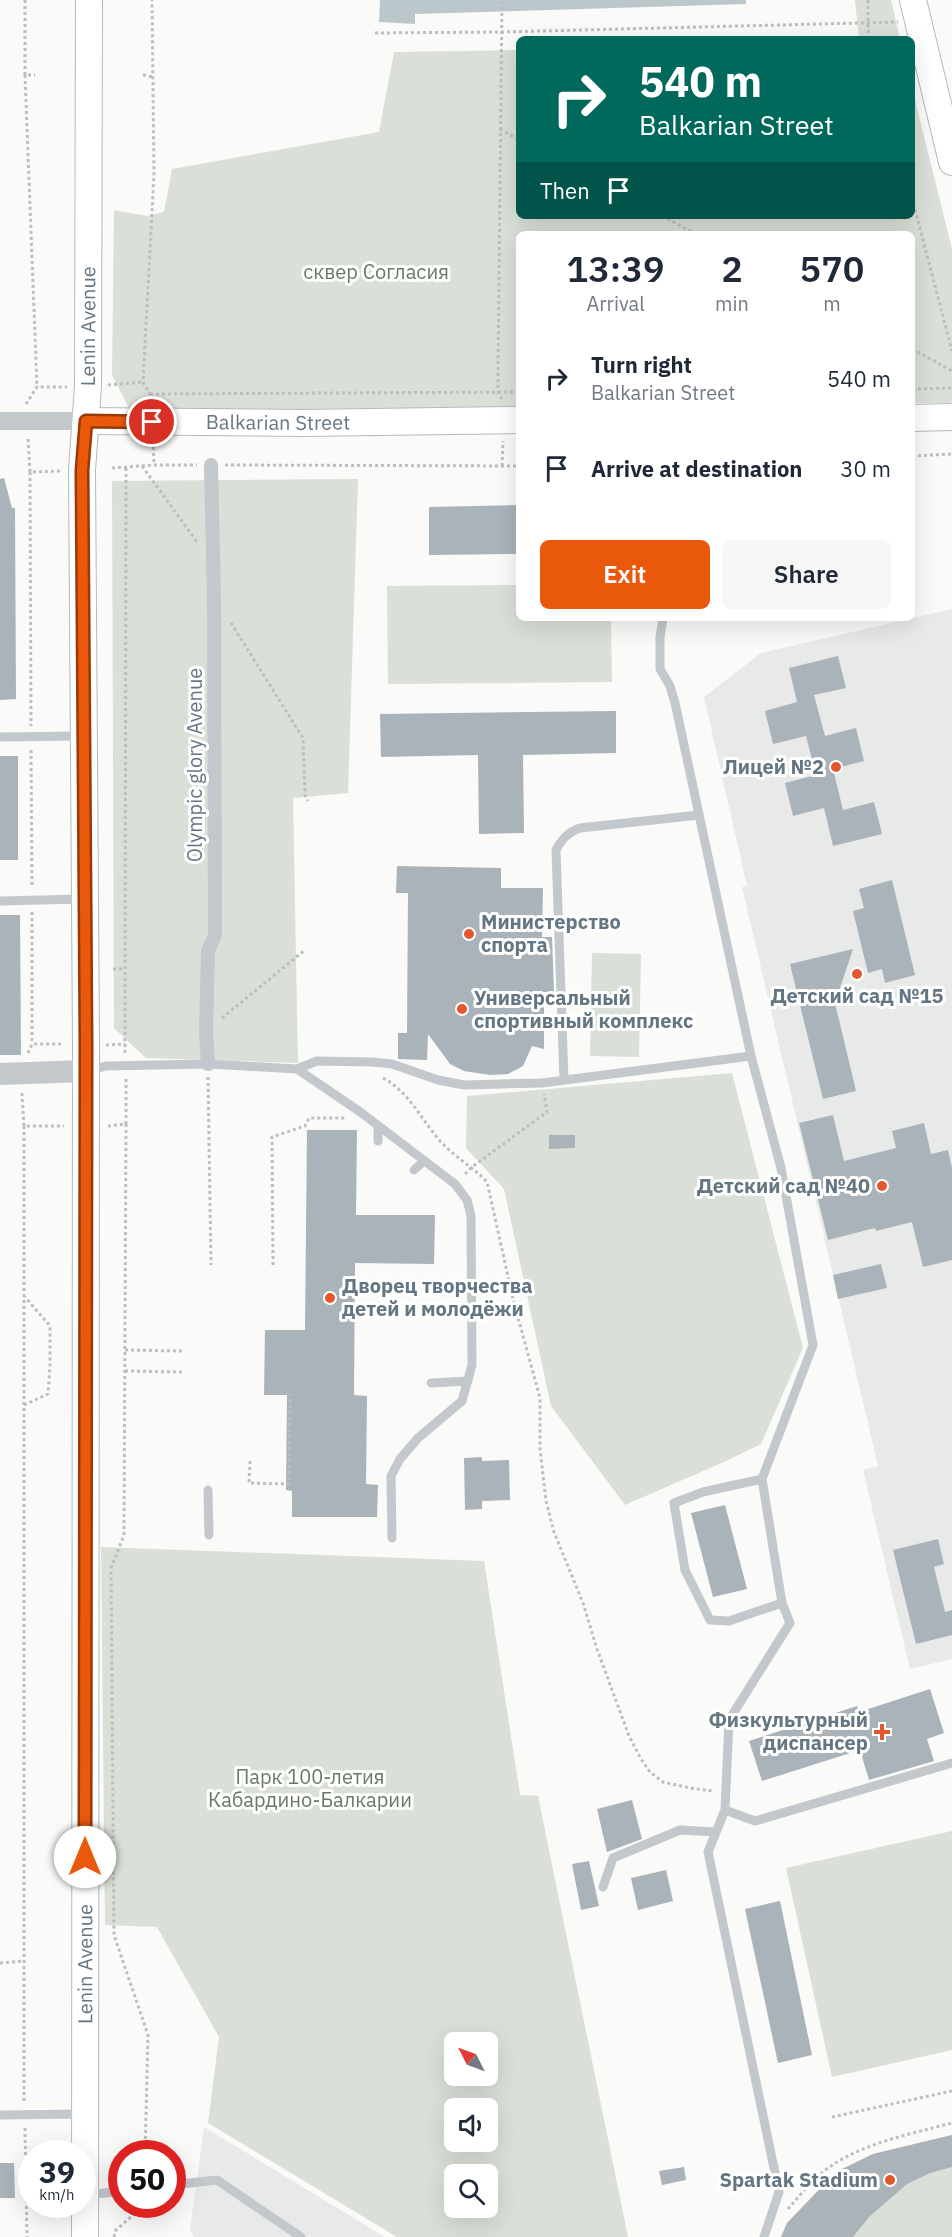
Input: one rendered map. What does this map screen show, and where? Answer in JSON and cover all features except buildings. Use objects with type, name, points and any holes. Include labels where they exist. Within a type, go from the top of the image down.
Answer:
[{"type":"main road","name":"Lenin Avenue","points":[[85,2140],[85,899],[82,736],[82,470],[88,374],[89,0]]},
{"type":"main road","points":[[915,11],[952,162]]},
{"type":"main road","points":[[915,418],[952,417]]},
{"type":"main road","name":"Balkarian Street","points":[[86,421],[303,423],[516,420]]},
{"type":"main road","name":"Lenin Avenue","points":[[85,2218],[85,2237]]},
{"type":"street","name":"Balkarian Street","points":[[0,421],[86,421]]},
{"type":"street","name":"Olympic glory Avenue","points":[[208,1064],[206,1030],[208,951],[215,935],[214,566],[211,465]]},
{"type":"street","points":[[0,1074],[85,1071]]},
{"type":"lane","points":[[663,621],[660,669],[670,686],[675,703],[751,1056],[781,1168],[813,1345],[762,1479],[783,1603],[790,1623],[729,1720],[725,1810],[708,1852],[778,2192],[764,2237]]},
{"type":"lane","points":[[0,737],[82,736]]},
{"type":"lane","points":[[564,1080],[556,850],[568,833],[580,828],[699,815]]},
{"type":"lane","points":[[0,901],[85,899]]},
{"type":"lane","points":[[85,1071],[106,1066],[208,1064],[297,1070],[317,1061],[372,1062],[392,1064],[438,1080],[464,1085],[542,1083],[751,1056]]},
{"type":"lane","points":[[297,1070],[378,1126],[455,1184],[467,1200],[471,1216],[472,1365],[462,1401],[418,1438],[400,1459],[391,1476],[392,1538]]},
{"type":"lane","points":[[378,1126],[378,1141]]},
{"type":"lane","points":[[414,1170],[424,1161]]},
{"type":"lane","points":[[431,1383],[468,1381]]},
{"type":"lane","points":[[762,1479],[704,1492],[674,1503],[683,1559],[685,1570],[710,1620],[729,1621],[783,1603]]},
{"type":"lane","points":[[208,1490],[209,1535]]},
{"type":"lane","points":[[725,1810],[754,1821],[952,1763]]},
{"type":"lane","points":[[603,1887],[613,1858],[680,1830],[716,1832]]},
{"type":"lane","points":[[0,2115],[85,2114]]},
{"type":"lane","points":[[186,2184],[217,2180],[301,2237]]},
{"type":"path","points":[[25,0],[25,75],[37,387],[26,406]]},
{"type":"path","points":[[151,406],[150,394],[143,382],[154,174],[152,0]]},
{"type":"path","points":[[498,392],[502,0]]},
{"type":"path","points":[[868,0],[867,29],[869,36]]},
{"type":"path","points":[[375,33],[501,32],[869,22],[915,11]]},
{"type":"path","points":[[25,75],[35,75]]},
{"type":"path","points":[[142,75],[153,77]]},
{"type":"path","points":[[500,129],[516,138]]},
{"type":"path","points":[[915,209],[952,351]]},
{"type":"path","points":[[668,219],[690,231]]},
{"type":"path","points":[[915,351],[952,371]]},
{"type":"path","points":[[103,386],[143,382]]},
{"type":"path","points":[[37,387],[69,387]]},
{"type":"path","points":[[915,389],[952,388]]},
{"type":"path","points":[[150,394],[516,392]]},
{"type":"path","points":[[27,434],[30,472],[32,901],[32,1044],[27,1054]]},
{"type":"path","points":[[153,439],[154,465]]},
{"type":"path","points":[[502,466],[503,441]]},
{"type":"path","points":[[915,456],[952,454]]},
{"type":"path","points":[[284,459],[285,465]]},
{"type":"path","points":[[112,468],[154,465],[516,466]]},
{"type":"path","points":[[142,466],[214,566]]},
{"type":"path","points":[[125,1058],[126,467]]},
{"type":"path","points":[[30,472],[64,471]]},
{"type":"path","points":[[214,598],[303,738],[305,795],[308,801]]},
{"type":"path","points":[[206,1030],[305,950]]},
{"type":"path","points":[[113,969],[125,969]]},
{"type":"path","points":[[32,1044],[63,1044]]},
{"type":"path","points":[[106,1045],[125,1044]]},
{"type":"path","points":[[372,1062],[378,1075],[396,1084],[448,1149],[487,1182],[514,1303],[540,1398],[543,1478],[554,1532],[583,1602],[597,1649],[629,1736],[650,1772],[663,1782],[726,1792]]},
{"type":"path","points":[[208,1064],[211,1264]]},
{"type":"path","points":[[126,1076],[124,1535],[111,1568],[114,1935],[148,2035],[145,2140]]},
{"type":"path","points":[[455,1184],[472,1167],[547,1113],[542,1083]]},
{"type":"path","points":[[22,1085],[24,1126],[24,2115],[27,2237]]},
{"type":"path","points":[[273,1265],[272,1137],[305,1126],[309,1118],[351,1118]]},
{"type":"path","points":[[108,1126],[126,1124]]},
{"type":"path","points":[[24,1126],[64,1126]]},
{"type":"path","points":[[24,1296],[50,1326],[48,1394],[24,1406]]},
{"type":"path","points":[[125,1350],[182,1351]]},
{"type":"path","points":[[125,1371],[182,1372]]},
{"type":"path","points":[[243,1484],[290,1484],[290,1395]]},
{"type":"path","points":[[249,1483],[250,1461]]},
{"type":"path","points":[[0,1963],[24,1961]]},
{"type":"path","points":[[832,2116],[952,2091]]},
{"type":"path","points":[[784,2214],[817,2177],[848,2157],[882,2141],[952,2123]]},
{"type":"path","points":[[114,2237],[115,2232],[130,2218]]},
{"type":"shaded area","points":[[380,0],[746,0],[746,4],[415,14],[415,24],[379,22]]},
{"type":"shaded area","points":[[952,609],[952,1659],[910,1669],[863,1470],[878,1466],[742,887],[747,886],[704,697],[761,653],[900,621],[915,621],[915,618]]},
{"type":"shaded area","points":[[204,2127],[385,2237],[194,2237],[190,2230]]},
{"type":"green space","points":[[855,0],[891,0],[899,36],[859,36]]},
{"type":"green space","name":"сквер Согласия","points":[[516,50],[516,219],[915,219],[915,100],[952,249],[952,401],[950,403],[915,403],[915,231],[516,231],[516,408],[130,410],[112,375],[114,210],[147,216],[164,212],[172,169],[379,132],[394,52]]},
{"type":"green space","points":[[358,479],[348,793],[293,798],[298,1063],[146,1058],[114,1028],[112,481]]},
{"type":"green space","points":[[516,585],[516,621],[611,621],[612,682],[388,684],[387,586]]},
{"type":"green space","points":[[592,953],[641,954],[639,1057],[590,1056]]},
{"type":"green space","points":[[732,1073],[803,1348],[761,1444],[625,1505],[551,1406],[504,1189],[466,1148],[467,1096]]},
{"type":"green space","name":"Парк 100-летия Кабардино-Балкарии","points":[[101,1547],[484,1561],[520,1795],[538,1796],[628,2237],[397,2237],[208,2123],[219,2037],[157,1927],[105,1925]]},
{"type":"green space","points":[[952,1831],[952,2050],[832,2077],[786,1868]]},
{"type":"green space","name":"Spartak Stadium","points":[[952,2135],[952,2237],[781,2237],[787,2223],[836,2172],[873,2154]]},
{"type":"place","name":"Лицей №2","points":[[836,767]]},
{"type":"place","name":"Министерство спорта","points":[[469,934]]},
{"type":"place","name":"Детский сад №15","points":[[857,974]]},
{"type":"place","name":"Универсальный спортивный комплекс","points":[[462,1009]]},
{"type":"place","name":"Детский сад №40","points":[[882,1186]]},
{"type":"place","name":"Дворец творчества детей и молодёжи","points":[[330,1298]]},
{"type":"place","name":"Физкультурный диспансер","points":[[882,1732]]},
{"type":"place","name":"Spartak Stadium","points":[[890,2180]]},
{"type":"route","points":[[85,1857],[86,1044],[82,736],[82,470],[86,421],[152,422]]}]
